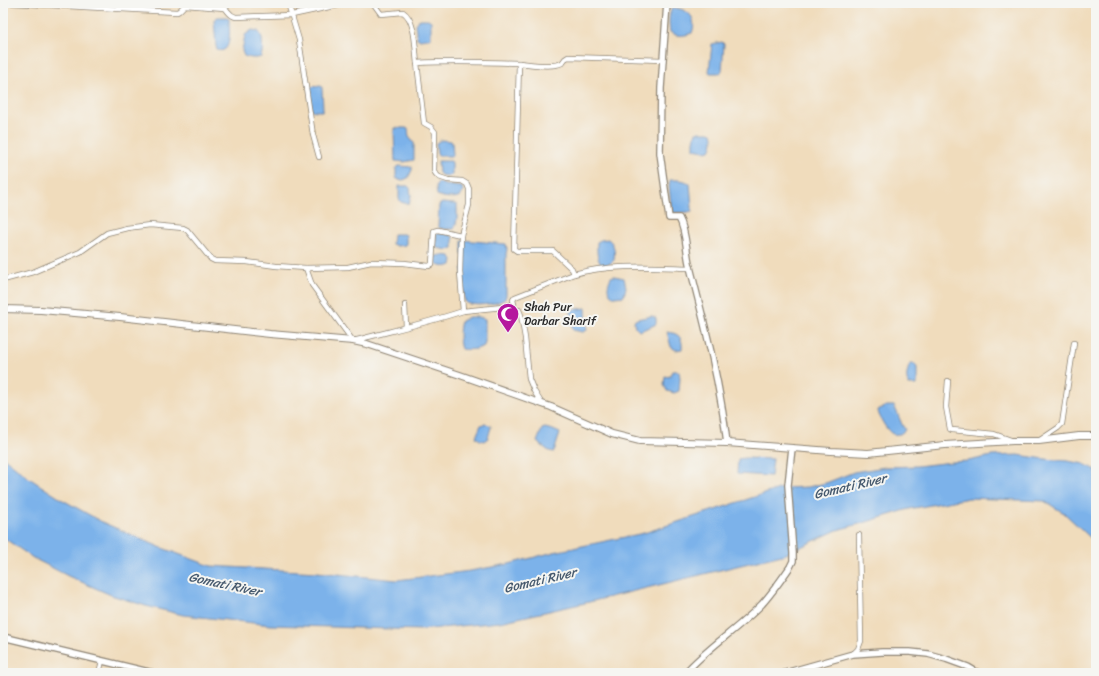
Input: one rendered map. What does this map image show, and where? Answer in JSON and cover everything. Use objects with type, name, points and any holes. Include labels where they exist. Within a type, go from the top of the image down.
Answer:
[{"type":"main road","points":[[3,309],[41,310],[120,317],[270,334],[354,341],[381,348],[542,404],[612,434],[640,441],[728,443],[868,453],[945,445],[1039,441],[1078,436],[1096,436]]},
{"type":"street","points":[[13,3],[177,12],[179,12],[185,5],[191,5],[225,8],[234,16],[292,15],[348,3]]},
{"type":"street","points":[[288,3],[299,40],[313,135],[319,158]]},
{"type":"street","points":[[373,3],[381,14],[403,12],[408,16],[414,36],[424,124],[431,127],[435,132],[434,171],[439,177],[462,181],[467,184],[469,189],[469,205],[461,235],[460,272],[463,311]]},
{"type":"street","points":[[667,3],[661,88],[660,153],[669,218],[679,218],[682,223],[687,254],[719,392],[728,443]]},
{"type":"street","points":[[417,63],[520,63],[555,66],[560,65],[568,57],[663,60]]},
{"type":"street","points":[[520,63],[514,249],[517,252],[553,251],[572,269],[574,274]]},
{"type":"street","points":[[3,280],[33,272],[80,252],[107,233],[127,228],[150,225],[183,228],[187,230],[214,261],[247,262],[306,268],[348,267],[371,262],[393,262],[429,266],[432,264],[434,231],[438,230],[461,235]]},
{"type":"street","points":[[306,268],[312,286],[354,341],[406,328],[463,311],[503,307],[514,304],[513,300],[515,297],[574,274],[583,272],[645,266],[691,268]]},
{"type":"street","points":[[405,305],[406,328]]},
{"type":"street","points":[[518,310],[521,315],[525,338],[529,379],[542,404]]},
{"type":"street","points":[[1039,441],[1062,424],[1074,343]]},
{"type":"street","points":[[948,381],[946,407],[951,430],[994,434],[1013,441]]},
{"type":"street","points":[[686,673],[696,661],[762,604],[790,568],[793,561],[793,553],[788,485],[792,448]]},
{"type":"street","points":[[853,654],[858,649],[860,641],[859,535]]},
{"type":"street","points":[[3,637],[153,673]]},
{"type":"street","points":[[785,673],[853,654],[910,652],[928,654],[946,659],[968,667],[978,673]]},
{"type":"street","points":[[100,673],[102,661]]},
{"type":"street","points":[[809,666],[810,673]]},
{"type":"water","points":[[672,8],[677,8],[690,14],[694,22],[692,33],[681,36],[670,32],[669,17]]},
{"type":"water","points":[[218,17],[227,17],[229,19],[228,45],[226,49],[222,50],[217,50],[216,46],[214,20]]},
{"type":"water","points":[[420,19],[428,19],[431,21],[431,38],[420,40],[417,38],[415,24]]},
{"type":"water","points":[[252,30],[258,31],[262,40],[263,47],[261,57],[246,57],[242,51],[245,35]]},
{"type":"water","points":[[722,42],[724,44],[722,71],[721,73],[710,73],[712,44]]},
{"type":"water","points":[[321,86],[323,109],[322,111],[312,110],[309,87]]},
{"type":"water","points":[[394,128],[408,129],[409,137],[414,143],[414,160],[404,162],[395,161]]},
{"type":"water","points":[[696,132],[712,133],[713,142],[710,150],[704,151],[694,149]]},
{"type":"water","points":[[441,140],[452,142],[452,156],[440,156],[437,154],[436,143]]},
{"type":"water","points":[[438,161],[451,161],[452,175],[441,175],[439,173]]},
{"type":"water","points":[[399,166],[412,167],[408,178],[403,180],[397,179],[396,168]]},
{"type":"water","points":[[670,180],[688,182],[690,184],[692,211],[672,213],[669,186]]},
{"type":"water","points":[[438,182],[445,185],[462,187],[463,191],[461,196],[449,198],[437,195],[436,186]]},
{"type":"water","points":[[399,186],[408,186],[410,188],[411,196],[409,203],[401,202],[399,199]]},
{"type":"water","points":[[442,203],[457,205],[457,220],[454,229],[443,229],[438,227],[439,205]]},
{"type":"water","points":[[436,233],[446,234],[453,237],[453,248],[448,250],[437,248]]},
{"type":"water","points":[[393,234],[406,235],[406,245],[397,246],[392,244]]},
{"type":"water","points":[[608,239],[614,248],[614,260],[609,264],[602,265],[598,257],[597,242]]},
{"type":"water","points":[[462,240],[506,244],[505,299],[495,303],[466,303],[464,298],[462,268],[464,267],[464,256],[462,254]]},
{"type":"water","points":[[436,256],[450,256],[453,259],[452,265],[440,266],[436,262]]},
{"type":"water","points":[[614,276],[624,278],[626,287],[624,296],[614,297],[608,291],[611,277]]},
{"type":"water","points":[[586,308],[587,330],[583,332],[573,330],[571,310]]},
{"type":"water","points":[[652,316],[656,318],[656,324],[639,331],[635,327],[634,321],[637,319]]},
{"type":"water","points":[[469,317],[479,317],[485,319],[485,342],[484,346],[467,350],[461,349],[459,335],[461,321]]},
{"type":"water","points":[[667,332],[674,333],[679,336],[682,341],[682,349],[676,350],[671,347]]},
{"type":"water","points":[[910,364],[915,364],[917,368],[917,385],[909,385],[907,380]]},
{"type":"water","points":[[672,371],[679,371],[680,378],[679,391],[674,393],[667,391],[664,385],[665,376],[669,377]]},
{"type":"water","points":[[886,406],[894,406],[905,430],[900,434],[891,433],[881,420],[878,410]]},
{"type":"water","points":[[481,425],[490,425],[491,427],[488,438],[484,441],[476,437]]},
{"type":"water","points":[[545,428],[560,433],[554,452],[549,451],[537,442],[542,429]]},
{"type":"water","name":"Gomati River","points":[[1018,455],[1084,464],[1096,470],[1096,545],[1095,542],[1064,513],[1044,501],[969,498],[909,509],[837,530],[786,554],[585,603],[500,622],[420,630],[271,625],[183,615],[146,606],[111,595],[68,576],[33,558],[4,538],[3,535],[3,457],[29,478],[61,499],[104,523],[162,548],[211,566],[317,572],[397,580],[470,571],[509,564],[554,552],[644,533],[782,488],[808,487],[826,483],[854,472],[885,467],[917,466],[968,461],[992,456]]},
{"type":"water","points":[[738,459],[773,459],[771,476],[737,474]]},
{"type":"place","name":"Shah Pur Darbar Sharif","points":[[508,334]]}]
